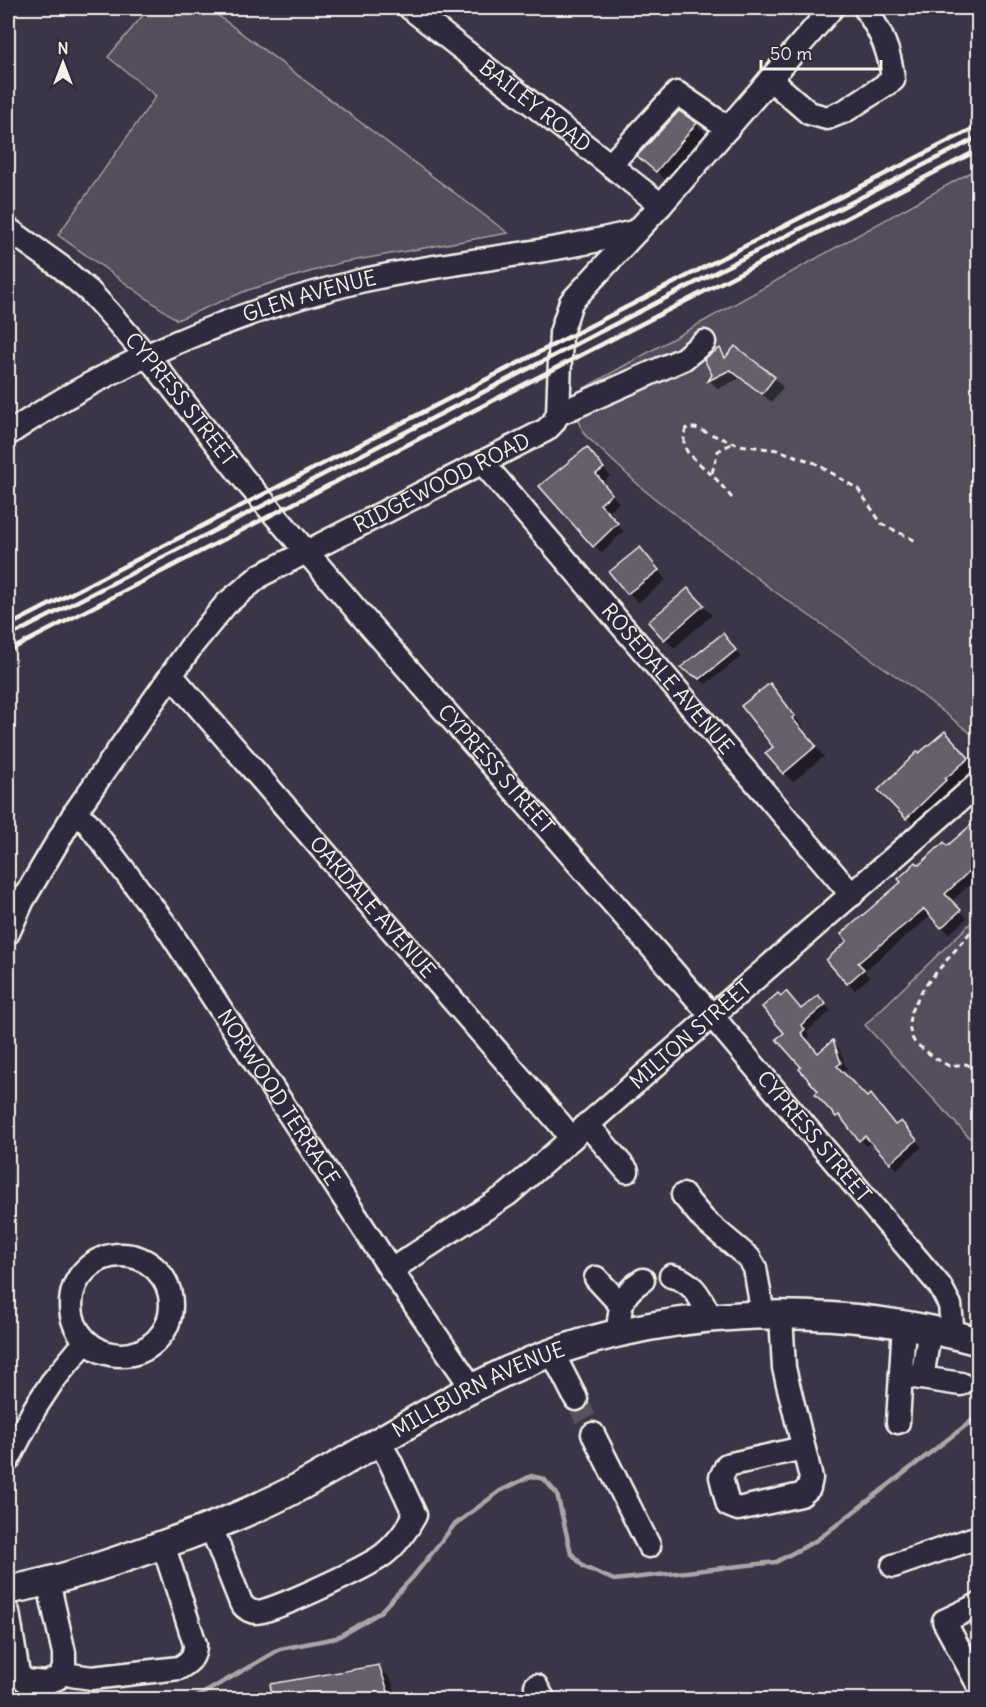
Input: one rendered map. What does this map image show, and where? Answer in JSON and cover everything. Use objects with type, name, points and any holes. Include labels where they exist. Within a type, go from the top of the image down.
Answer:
[{"type":"main road","name":"MILLBURN AVENUE","points":[[8,1590],[119,1560],[211,1527],[296,1489],[426,1414],[509,1371],[590,1341],[711,1318],[772,1315],[863,1318],[941,1332]]},
{"type":"street","name":"BAILEY ROAD","points":[[410,8],[661,205]]},
{"type":"street","points":[[704,342],[683,359],[558,414],[561,333],[571,303],[661,205],[832,8]]},
{"type":"street","points":[[770,79],[809,113],[827,118],[845,111],[892,80],[891,58],[878,27],[865,8]]},
{"type":"street","points":[[610,165],[677,93],[728,128]]},
{"type":"street","name":"CYPRESS STREET","points":[[8,229],[61,267],[90,292],[147,356],[244,479],[711,1016],[940,1286],[950,1305],[941,1332],[912,1377],[898,1422]]},
{"type":"street","name":"GLEN AVENUE","points":[[8,434],[43,410],[147,356],[230,321],[302,297],[360,281],[596,242],[637,231]]},
{"type":"street","name":"RIDGEWOOD ROAD","points":[[8,933],[15,896],[193,644],[226,604],[261,575],[546,430],[558,414]]},
{"type":"street","name":"ROSEDALE AVENUE","points":[[483,463],[852,895]]},
{"type":"street","name":"OAKDALE AVENUE","points":[[172,676],[579,1132],[627,1171]]},
{"type":"street","name":"MILTON STREET","points":[[391,1270],[508,1194],[978,784]]},
{"type":"street","name":"NORWOOD TERRACE","points":[[74,814],[87,822],[165,924],[391,1270],[473,1389]]},
{"type":"street","points":[[683,1195],[704,1220],[749,1258],[755,1268],[772,1315],[803,1448]]},
{"type":"street","points":[[127,1255],[137,1257],[155,1267],[167,1284],[172,1305],[167,1326],[155,1343],[137,1353],[116,1355],[96,1348],[86,1341],[75,1325],[71,1305],[75,1284],[87,1267],[106,1257],[127,1255]]},
{"type":"street","points":[[671,1276],[680,1278],[693,1287],[700,1295],[711,1318]]},
{"type":"street","points":[[596,1278],[621,1305]]},
{"type":"street","points":[[618,1334],[621,1305],[626,1293],[643,1280]]},
{"type":"street","points":[[8,1460],[35,1408],[52,1382],[86,1341]]},
{"type":"street","points":[[553,1354],[576,1399]]},
{"type":"street","points":[[912,1377],[961,1384]]},
{"type":"street","points":[[593,1434],[649,1546]]},
{"type":"street","points":[[211,1527],[245,1609],[256,1612],[280,1606],[358,1569],[384,1555],[415,1515],[390,1459],[379,1442]]},
{"type":"street","points":[[893,1566],[978,1537]]},
{"type":"street","points":[[64,1669],[71,1675],[92,1678],[179,1668],[195,1654],[195,1644],[163,1544]]},
{"type":"street","points":[[8,1612],[18,1674],[26,1681],[45,1683],[58,1678],[64,1669],[64,1653],[48,1581]]},
{"type":"street","points":[[978,1605],[944,1621],[978,1684]]},
{"type":"path","points":[[732,498],[711,473],[688,453],[684,446],[684,434],[687,428],[694,428],[747,447],[778,450],[816,463],[858,489],[882,524],[918,542]]},
{"type":"path","points":[[711,473],[718,451],[733,443]]},
{"type":"path","points":[[978,925],[924,987],[911,1011],[909,1023],[910,1035],[915,1043],[935,1058],[949,1066],[966,1064],[978,1070]]},
{"type":"shaded area","points":[[149,8],[208,8],[508,233],[340,263],[248,290],[177,320],[58,235],[156,96],[108,57]]},
{"type":"shaded area","points":[[978,168],[978,739],[909,685],[771,589],[644,490],[584,434],[570,396]]},
{"type":"shaded area","points":[[978,916],[978,1147],[865,1025]]},
{"type":"building","points":[[679,111],[697,123],[656,172],[637,156]]},
{"type":"building","points":[[735,346],[775,377],[762,394],[730,370],[708,381],[712,375],[704,359],[720,348],[725,358]]},
{"type":"building","points":[[587,447],[604,468],[596,474],[612,494],[600,504],[618,523],[593,547],[539,486]]},
{"type":"building","points":[[640,547],[659,570],[627,594],[609,572]]},
{"type":"building","points":[[688,588],[704,605],[664,640],[648,622]]},
{"type":"building","points":[[723,633],[736,650],[700,679],[680,668]]},
{"type":"building","points":[[770,683],[795,716],[792,718],[816,746],[783,774],[765,753],[773,747],[741,706]]},
{"type":"building","points":[[945,731],[969,758],[906,819],[878,790],[918,751],[919,753]]},
{"type":"building","points":[[978,819],[978,863],[945,894],[961,910],[941,928],[924,909],[858,963],[864,969],[847,984],[826,960],[847,941],[841,934],[901,882],[898,879],[916,862],[919,865],[944,842],[947,846]]},
{"type":"building","points":[[786,991],[801,1009],[818,995],[826,1004],[801,1025],[805,1029],[801,1033],[818,1053],[833,1040],[841,1063],[837,1066],[867,1097],[871,1094],[895,1125],[901,1121],[917,1140],[890,1163],[865,1136],[859,1141],[839,1115],[836,1117],[815,1094],[818,1091],[799,1069],[801,1067],[776,1039],[784,1033],[762,1007],[778,993],[781,996]]},
{"type":"building","points":[[379,1665],[391,1700],[273,1700],[270,1684]]},
{"type":"waterway","points":[[192,1700],[280,1649],[336,1638],[379,1613],[413,1577],[454,1525],[500,1491],[531,1476],[544,1479],[557,1494],[571,1553],[584,1567],[614,1580],[776,1562],[817,1540],[978,1416]]},
{"type":"tunnel","points":[[576,1399],[593,1434]]},
{"type":"railway","points":[[8,626],[978,126]]},
{"type":"railway","points":[[8,637],[978,137]]},
{"type":"railway","points":[[8,651],[978,150]]}]
